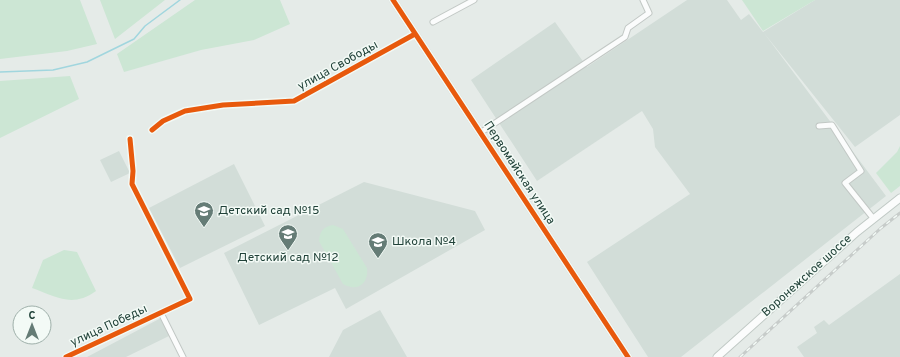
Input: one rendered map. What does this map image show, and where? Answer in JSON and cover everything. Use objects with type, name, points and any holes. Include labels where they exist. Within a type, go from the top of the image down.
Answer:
[{"type":"main road","name":"Воронежское шоссе","points":[[716,357],[873,218],[900,198]]},
{"type":"street","name":"Первомайская улица","points":[[393,0],[628,357]]},
{"type":"street","points":[[434,22],[474,0]]},
{"type":"street","points":[[480,133],[625,37],[628,28],[649,13],[643,0]]},
{"type":"street","name":"улица Свободы","points":[[152,130],[163,121],[185,110],[223,105],[294,101],[415,34]]},
{"type":"street","points":[[819,126],[825,124],[832,125],[861,170],[845,183],[873,218]]},
{"type":"street","points":[[130,139],[133,171],[132,184],[190,299],[160,313]]},
{"type":"street","name":"улица Победы","points":[[66,357],[160,313],[182,357]]},
{"type":"shaded area","points":[[687,0],[727,0],[741,20],[749,14],[763,32],[815,0],[900,0],[900,115],[855,147],[764,33],[886,196],[681,357],[648,357],[587,262],[690,194],[655,147],[653,129],[642,111],[537,181],[471,80],[555,22],[587,67]]},
{"type":"shaded area","points":[[119,151],[130,173],[111,182],[100,160]]},
{"type":"shaded area","points":[[234,164],[265,226],[180,268],[149,208]]},
{"type":"shaded area","name":"Школа №4","points":[[364,182],[475,211],[485,230],[346,309],[335,288],[259,325],[224,253]]},
{"type":"shaded area","points":[[900,274],[900,357],[804,357],[797,347],[817,333],[814,327],[824,320],[829,325]]},
{"type":"shaded area","points":[[380,310],[407,357],[329,357],[343,330]]},
{"type":"shaded area","points":[[161,318],[169,336],[126,357],[87,357]]},
{"type":"green space","points":[[0,0],[80,0],[97,44],[67,51],[0,59]]},
{"type":"green space","points":[[100,0],[165,0],[115,39]]},
{"type":"green space","points":[[195,0],[280,0],[290,24],[254,40],[201,50],[124,72],[117,54]]},
{"type":"green space","points":[[742,0],[815,0],[763,31]]},
{"type":"green space","points":[[70,76],[79,99],[0,138],[0,81]]},
{"type":"green space","points":[[900,146],[900,186],[891,193],[876,173],[897,152]]},
{"type":"green space","points":[[333,225],[343,229],[367,268],[367,274],[364,282],[357,287],[343,284],[319,241],[323,230]]},
{"type":"green space","points":[[64,250],[77,252],[96,291],[79,299],[72,300],[57,297],[32,288],[43,260]]},
{"type":"waterway","points":[[0,72],[53,70],[87,62],[134,39],[145,26],[180,0]]},
{"type":"railway","points":[[740,357],[881,228],[900,213]]},
{"type":"cycle path","points":[[393,0],[628,357]]},
{"type":"cycle path","points":[[152,130],[163,121],[185,111],[223,105],[294,101],[415,34]]},
{"type":"cycle path","points":[[66,357],[190,299],[132,184],[133,171],[130,139]]},
{"type":"place","name":"Детский сад №15","points":[[204,228]]},
{"type":"place","name":"Детский сад №12","points":[[288,251]]},
{"type":"place","name":"Школа №4","points":[[378,259]]}]
